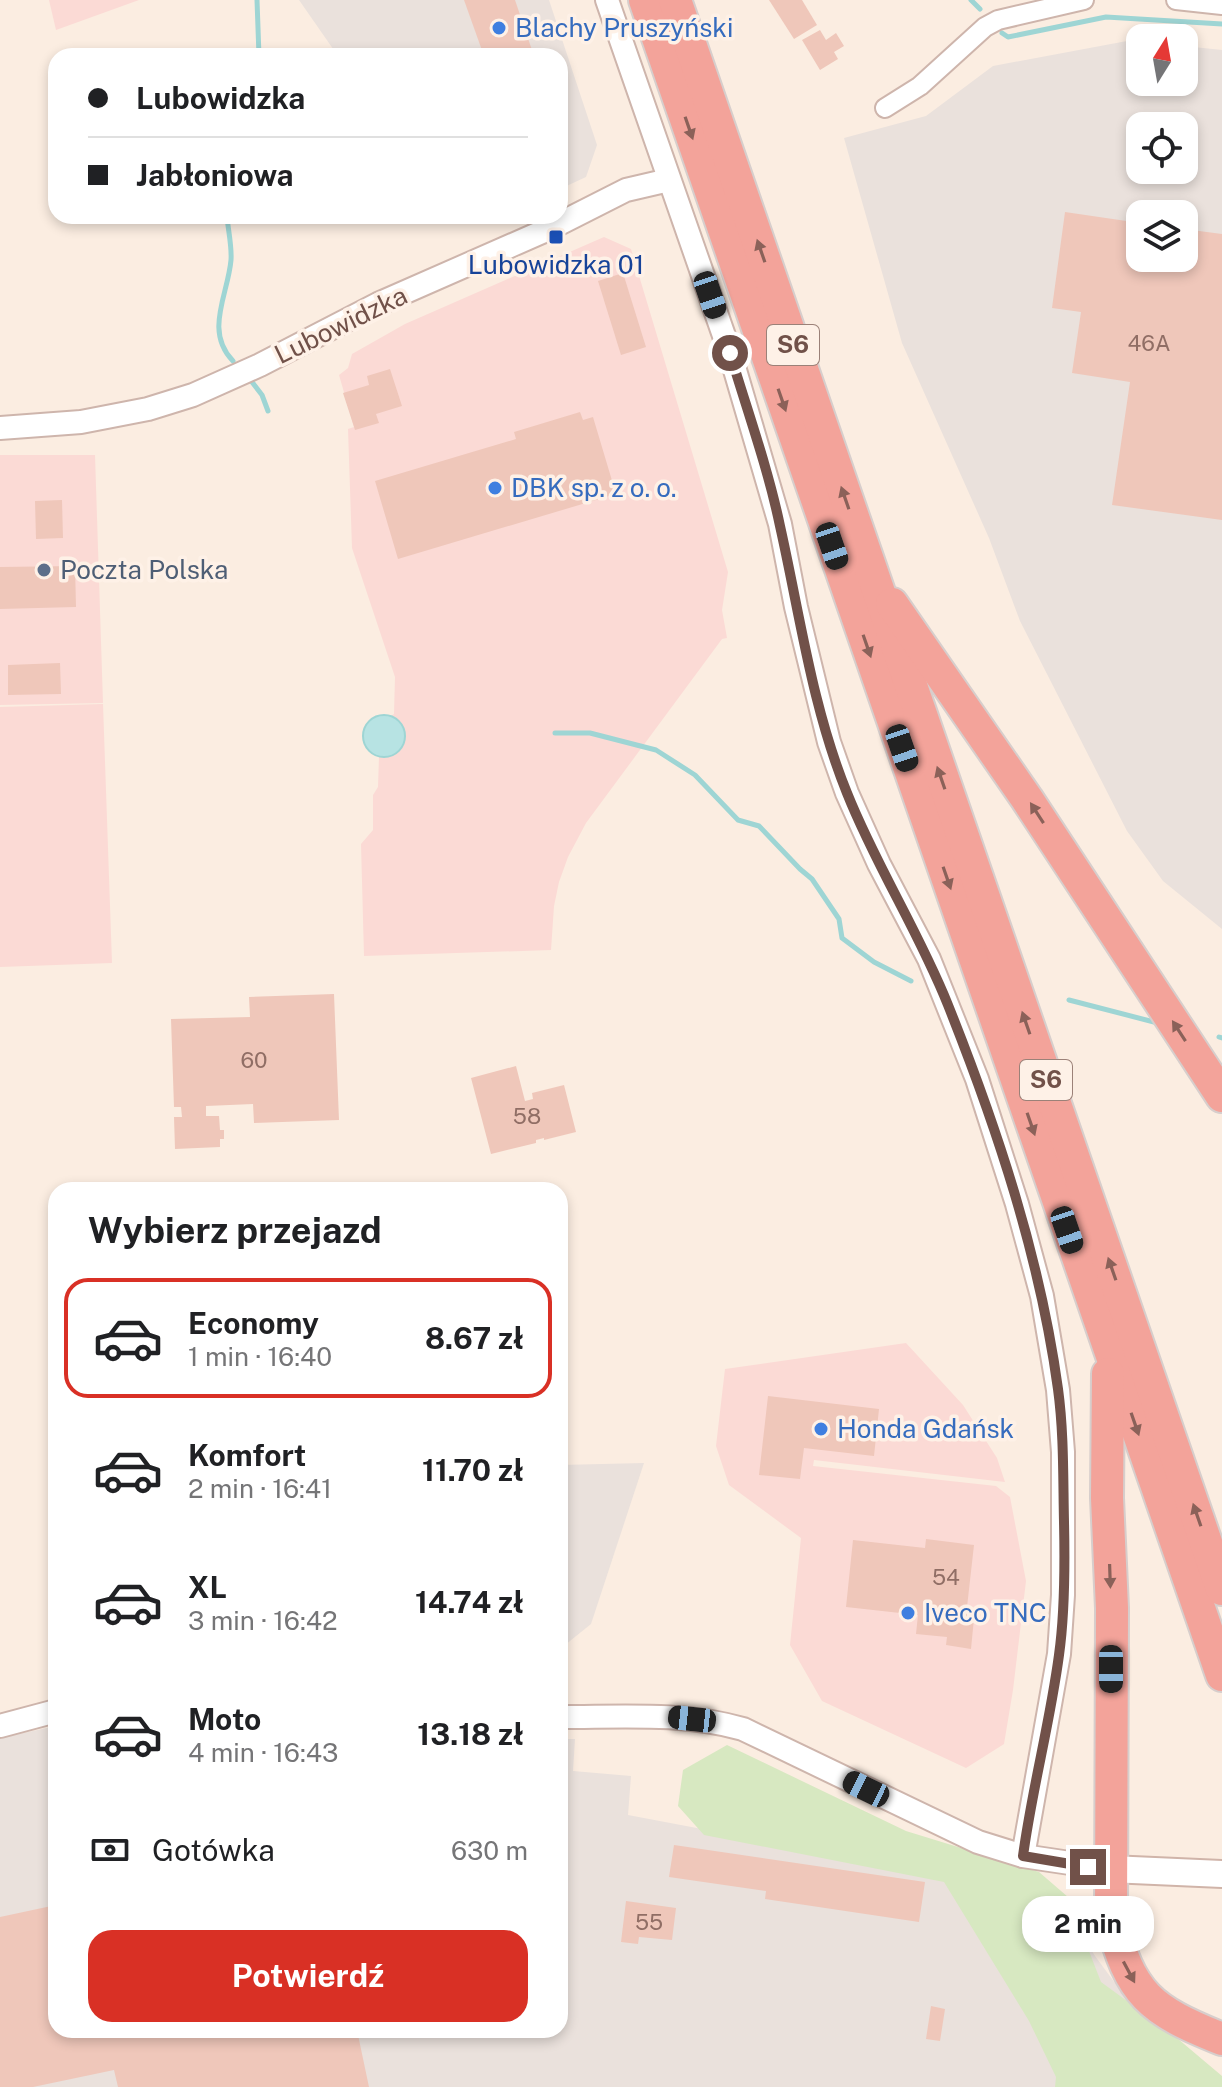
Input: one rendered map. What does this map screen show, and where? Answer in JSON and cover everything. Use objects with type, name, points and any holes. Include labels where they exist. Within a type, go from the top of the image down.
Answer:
[{"type":"highway","name":"S6","points":[[645,0],[1222,1675]]},
{"type":"highway","name":"S6","points":[[675,0],[1222,1589]]},
{"type":"highway","points":[[870,571],[1027,799],[1222,1096]]},
{"type":"highway","points":[[1109,1351],[1107,1498],[1112,1608],[1111,1918],[1120,1955],[1134,1983],[1157,2007],[1179,2022],[1222,2039]]},
{"type":"main road","points":[[1110,1869],[1222,1874]]},
{"type":"street","points":[[607,0],[730,353],[780,524],[796,607],[829,742],[847,793],[879,864],[929,959],[977,1079],[1017,1204],[1042,1296],[1058,1390],[1063,1452],[1063,1595],[1059,1654],[1023,1856]]},
{"type":"street","points":[[885,108],[920,86],[985,27],[998,20],[1084,0]]},
{"type":"street","points":[[1176,0],[1222,5]]},
{"type":"street","name":"Lubowidzka","points":[[568,219],[626,190],[669,180]]},
{"type":"street","name":"Lubowidzka","points":[[0,428],[81,422],[148,409],[193,395],[260,365],[378,304],[559,224]]},
{"type":"street","points":[[0,1726],[48,1713]]},
{"type":"street","points":[[568,1717],[669,1716],[715,1721],[743,1729],[956,1834],[1023,1856],[1110,1869]]},
{"type":"shaded area","points":[[49,0],[139,0],[56,30]]},
{"type":"shaded area","points":[[299,0],[549,0],[565,48],[332,48]]},
{"type":"shaded area","points":[[1126,41],[1126,96],[1198,96],[1198,47],[1222,50],[1222,929],[1163,881],[1127,831],[1020,621],[989,538],[902,343],[844,138],[926,116],[993,66]]},
{"type":"shaded area","points":[[568,57],[597,145],[586,177],[568,185]]},
{"type":"shaded area","points":[[604,237],[631,249],[728,572],[722,610],[727,638],[722,639],[586,823],[559,882],[551,950],[364,956],[361,844],[373,830],[373,795],[378,787],[379,757],[366,747],[363,731],[373,718],[394,714],[395,677],[352,548],[348,429],[354,427],[339,375],[348,368],[352,354],[405,324]]},
{"type":"shaded area","points":[[0,455],[95,455],[103,703],[0,705]]},
{"type":"shaded area","points":[[103,704],[112,963],[0,967],[0,707]]},
{"type":"shaded area","name":"Iveco TNC","points":[[906,1343],[963,1405],[997,1458],[1005,1482],[814,1460],[813,1466],[996,1486],[1010,1497],[1026,1581],[1013,1690],[1004,1744],[966,1768],[822,1701],[790,1645],[801,1538],[729,1485],[716,1446],[725,1369]]},
{"type":"shaded area","points":[[644,1463],[591,1624],[568,1643],[568,1465]]},
{"type":"shaded area","points":[[48,1728],[48,2038],[568,2038],[568,1739],[575,1739],[573,1771],[631,1776],[628,1815],[935,1873],[1053,1887],[1095,1956],[1192,2087],[0,2087],[0,1738]]},
{"type":"green space","points":[[727,1745],[906,1831],[1039,1872],[1068,1897],[1101,1982],[1171,2033],[1222,2076],[1222,2087],[1055,2087],[1056,2077],[1029,2021],[944,1882],[704,1835],[678,1806],[683,1770]]},
{"type":"water","points":[[384,715],[399,721],[405,736],[399,751],[384,757],[369,751],[363,736],[369,721]]},
{"type":"building","name":"Blachy Pruszyński","points":[[464,0],[515,0],[531,48],[481,48]]},
{"type":"building","points":[[769,0],[802,0],[817,25],[794,39]]},
{"type":"building","points":[[820,30],[826,40],[836,33],[844,46],[834,52],[838,59],[820,70],[802,40]]},
{"type":"building","points":[[1065,212],[1126,221],[1126,272],[1198,272],[1198,231],[1222,234],[1222,520],[1112,505],[1130,382],[1072,373],[1081,312],[1052,308]]},
{"type":"building","points":[[623,273],[646,347],[621,355],[598,281]]},
{"type":"building","points":[[390,369],[402,406],[376,414],[379,423],[355,430],[343,393],[369,385],[367,376]]},
{"type":"building","name":"DBK sp. z o. o.","points":[[580,412],[583,420],[593,417],[616,494],[398,559],[375,481],[516,439],[514,432]]},
{"type":"building","points":[[62,500],[63,538],[36,539],[35,501]]},
{"type":"building","points":[[75,566],[76,607],[0,609],[0,567]]},
{"type":"building","points":[[60,663],[61,694],[8,695],[8,665]]},
{"type":"building","points":[[334,994],[339,1120],[254,1123],[253,1104],[206,1106],[206,1116],[219,1116],[220,1130],[224,1130],[220,1147],[175,1149],[174,1117],[182,1117],[181,1107],[174,1107],[171,1019],[250,1017],[249,997]]},
{"type":"building","points":[[516,1066],[525,1101],[533,1099],[532,1093],[564,1085],[576,1132],[491,1154],[471,1078]]},
{"type":"building","name":"Honda Gdańsk","points":[[768,1396],[879,1409],[874,1456],[804,1448],[800,1479],[759,1475]]},
{"type":"building","points":[[926,1539],[974,1545],[967,1607],[975,1608],[971,1649],[946,1645],[947,1637],[916,1634],[918,1615],[846,1607],[853,1540],[925,1548]]},
{"type":"building","points":[[674,1845],[925,1882],[919,1922],[765,1899],[766,1891],[669,1877]]},
{"type":"building","points":[[626,1901],[676,1908],[672,1940],[639,1937],[638,1944],[621,1942]]},
{"type":"building","points":[[48,1907],[48,2038],[359,2038],[369,2087],[118,2087],[114,2070],[33,2087],[0,2087],[0,1917]]},
{"type":"building","points":[[931,2006],[945,2009],[940,2041],[926,2039]]},
{"type":"waterway","points":[[257,0],[259,48]]},
{"type":"waterway","points":[[971,0],[980,9]]},
{"type":"waterway","points":[[1002,33],[1008,37],[1106,17],[1222,24]]},
{"type":"waterway","points":[[228,224],[231,260],[219,325],[224,349],[233,361]]},
{"type":"waterway","points":[[252,382],[262,395],[268,411]]},
{"type":"waterway","points":[[555,733],[590,733],[656,750],[695,775],[738,820],[759,826],[812,879],[839,919],[842,938],[874,962],[911,981]]},
{"type":"waterway","points":[[1069,1000],[1154,1022]]},
{"type":"place","name":"Blachy Pruszyński","points":[[499,28]]},
{"type":"place","name":"Lubowidzka 01","points":[[556,237]]},
{"type":"place","name":"DBK sp. z o. o.","points":[[495,488]]},
{"type":"place","name":"Poczta Polska","points":[[44,570]]},
{"type":"place","name":"Honda Gdańsk","points":[[821,1429]]},
{"type":"place","name":"Iveco TNC","points":[[908,1613]]},
{"type":"route","points":[[730,353],[780,524],[816,696],[829,742],[847,793],[879,864],[929,959],[977,1079],[1017,1204],[1042,1296],[1058,1390],[1063,1452],[1063,1595],[1059,1654],[1029,1808],[1023,1856],[1088,1867]]}]
